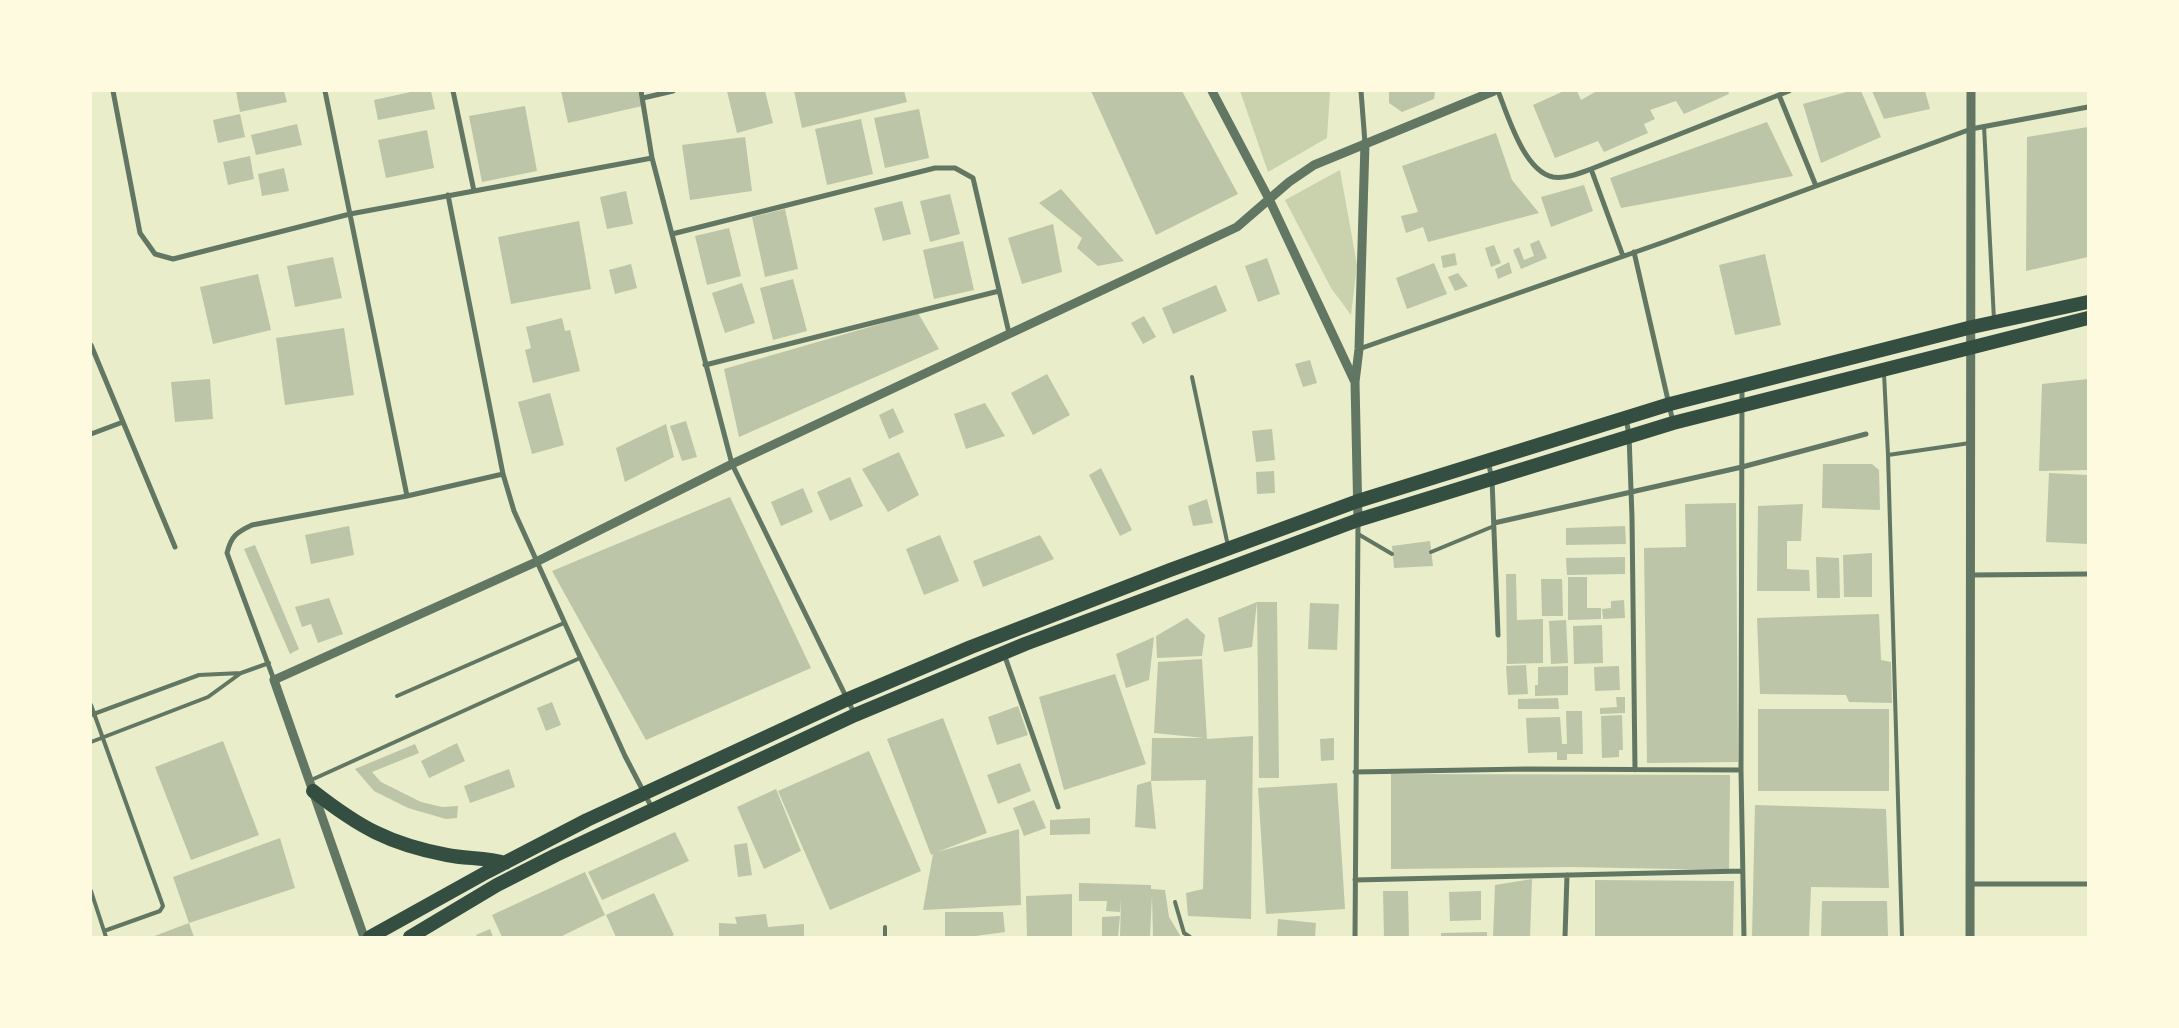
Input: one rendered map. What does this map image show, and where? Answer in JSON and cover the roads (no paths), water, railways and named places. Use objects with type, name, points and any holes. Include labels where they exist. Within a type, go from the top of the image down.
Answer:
[{"type":"highway","points":[[370,937],[504,862],[643,793],[846,700],[971,647],[1228,548],[1358,501],[1670,404],[1972,327],[2088,302]]},
{"type":"highway","points":[[410,937],[512,877],[652,808],[855,715],[1004,653],[1492,479],[1629,435],[1972,345],[2088,318]]},
{"type":"highway","points":[[311,786],[350,819],[391,841],[449,856],[504,862]]},
{"type":"highway","points":[[504,862],[512,877]]},
{"type":"street","points":[[113,91],[140,233],[156,254],[173,260],[350,214],[652,158]]},
{"type":"street","points":[[325,91],[408,496]]},
{"type":"street","points":[[453,91],[474,191]]},
{"type":"street","points":[[642,91],[652,158],[732,464],[855,715]]},
{"type":"street","points":[[643,98],[673,91]]},
{"type":"street","points":[[1212,91],[1269,199],[1355,382]]},
{"type":"street","points":[[1355,937],[1358,501],[1355,382],[1359,349],[1365,143],[1361,91]]},
{"type":"street","points":[[274,680],[536,562],[732,464],[1237,227],[1269,199],[1314,165],[1494,91]]},
{"type":"street","points":[[1498,91],[1530,162],[1553,177],[1569,176],[1591,169],[1789,91]]},
{"type":"street","points":[[1970,937],[1972,575],[1971,91]]},
{"type":"street","points":[[1779,95],[1816,186]]},
{"type":"street","points":[[1359,349],[1634,252],[1971,129],[2088,107]]},
{"type":"street","points":[[672,234],[935,168],[955,168],[973,178],[1009,333]]},
{"type":"street","points":[[1591,169],[1622,256]]},
{"type":"street","points":[[448,195],[503,474],[514,511],[580,658],[643,793],[652,808]]},
{"type":"street","points":[[1634,252],[1673,423]]},
{"type":"street","points":[[706,365],[999,291]]},
{"type":"street","points":[[91,345],[176,548]]},
{"type":"street","points":[[1742,385],[1741,770],[1744,937]]},
{"type":"street","points":[[1626,418],[1629,435],[1632,491],[1635,770]]},
{"type":"street","points":[[91,434],[124,422]]},
{"type":"street","points":[[1494,525],[1632,491],[1742,468],[1866,434]]},
{"type":"street","points":[[1488,461],[1492,479],[1498,635]]},
{"type":"street","points":[[364,937],[269,664],[227,552],[230,541],[236,533],[252,525],[408,496],[503,474]]},
{"type":"street","points":[[1972,575],[2088,574]]},
{"type":"street","points":[[1004,653],[1058,807]]},
{"type":"street","points":[[1355,772],[1526,769],[1741,770]]},
{"type":"street","points":[[1355,880],[1742,871]]},
{"type":"street","points":[[1565,937],[1567,876]]},
{"type":"street","points":[[1971,884],[2088,884]]},
{"type":"lane","points":[[1984,126],[1995,322]]},
{"type":"lane","points":[[1882,351],[1888,455],[1902,937]]},
{"type":"lane","points":[[1192,377],[1228,548]]},
{"type":"lane","points":[[1888,455],[1972,442]]},
{"type":"lane","points":[[1431,552],[1494,525]]},
{"type":"lane","points":[[1358,527],[1392,554]]},
{"type":"lane","points":[[397,696],[564,623]]},
{"type":"lane","points":[[311,786],[580,658]]},
{"type":"lane","points":[[93,714],[199,676],[241,673],[269,664]]},
{"type":"lane","points":[[91,742],[208,696],[241,673]]},
{"type":"lane","points":[[91,706],[163,906],[160,911],[104,932]]},
{"type":"lane","points":[[91,890],[106,937]]},
{"type":"lane","points":[[1175,902],[1184,932],[1190,937]]},
{"type":"lane","points":[[885,928],[885,937]]}]
